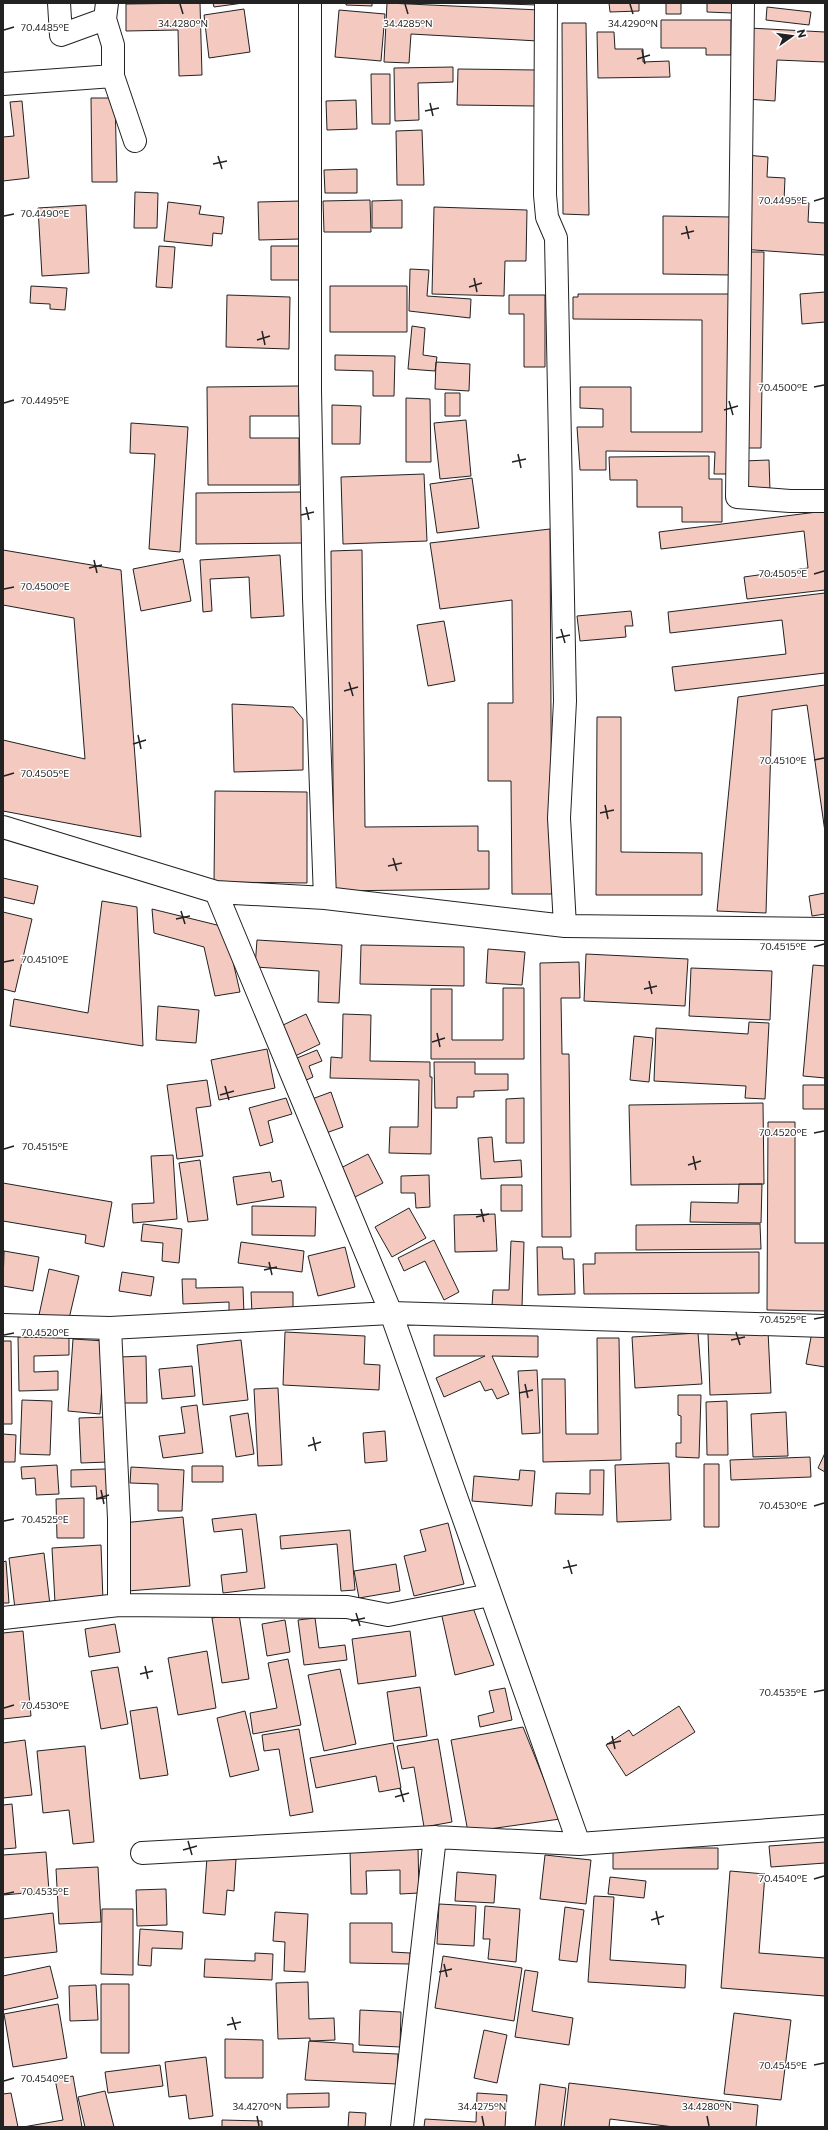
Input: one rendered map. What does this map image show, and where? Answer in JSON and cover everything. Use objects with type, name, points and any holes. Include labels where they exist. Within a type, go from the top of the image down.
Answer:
[{"type":"street","points":[[59,3],[61,35],[106,11],[113,44],[113,76],[135,141]]},
{"type":"street","points":[[310,3],[318,290],[314,598],[325,898]]},
{"type":"street","points":[[546,3],[545,195],[548,216],[556,238],[565,701],[559,818],[565,926]]},
{"type":"street","points":[[743,3],[737,497],[790,501],[825,501]]},
{"type":"street","points":[[3,84],[113,76]]},
{"type":"street","points":[[3,827],[216,892],[325,898],[565,926],[825,929]]},
{"type":"street","points":[[216,892],[391,1313],[579,1844]]},
{"type":"street","points":[[3,1325],[110,1328],[391,1313],[825,1326]]},
{"type":"street","points":[[110,1328],[118,1519],[119,1605]]},
{"type":"street","points":[[3,1618],[119,1605],[347,1607],[388,1615],[490,1595]]},
{"type":"street","points":[[142,1853],[435,1837],[579,1844],[825,1826]]},
{"type":"street","points":[[402,2127],[435,1837]]},
{"type":"building","points":[[200,3],[202,75],[179,76],[178,30],[126,31],[126,4]]},
{"type":"building","points":[[213,3],[243,3],[214,7]]},
{"type":"building","points":[[346,3],[372,3],[372,6],[346,5]]},
{"type":"building","points":[[387,3],[540,10],[538,41],[411,34],[409,63],[384,62]]},
{"type":"building","points":[[473,3],[538,3],[538,5]]},
{"type":"building","points":[[609,3],[639,3],[639,11],[610,12]]},
{"type":"building","points":[[666,3],[681,3],[681,14],[666,14]]},
{"type":"building","points":[[707,3],[732,3],[732,13],[707,12]]},
{"type":"building","points":[[767,7],[811,12],[809,25],[766,20]]},
{"type":"building","points":[[244,9],[250,52],[209,58],[204,15]]},
{"type":"building","points":[[339,10],[385,14],[381,61],[335,57]]},
{"type":"building","points":[[661,20],[731,20],[731,55],[706,55],[706,48],[661,48]]},
{"type":"building","points":[[562,23],[586,23],[589,215],[563,214]]},
{"type":"building","points":[[749,28],[825,32],[825,62],[777,60],[775,101],[746,99]]},
{"type":"building","points":[[597,32],[614,32],[615,49],[643,49],[643,62],[669,61],[670,77],[598,78]]},
{"type":"building","points":[[453,67],[453,82],[418,83],[419,120],[395,121],[394,68]]},
{"type":"building","points":[[458,69],[537,70],[536,106],[457,105]]},
{"type":"building","points":[[371,74],[390,74],[390,124],[372,124]]},
{"type":"building","points":[[91,98],[115,98],[117,182],[92,182]]},
{"type":"building","points":[[356,100],[357,129],[327,130],[326,101]]},
{"type":"building","points":[[22,101],[29,178],[3,181],[3,137],[14,136],[10,102]]},
{"type":"building","points":[[422,130],[424,185],[397,185],[396,131]]},
{"type":"building","points":[[746,155],[768,157],[767,177],[785,178],[784,201],[809,203],[808,222],[825,223],[825,255],[740,249]]},
{"type":"building","points":[[357,169],[357,193],[325,193],[324,170]]},
{"type":"building","points":[[135,192],[158,193],[157,228],[134,228]]},
{"type":"building","points":[[370,200],[371,232],[324,232],[323,201]]},
{"type":"building","points":[[402,200],[402,228],[372,228],[372,201]]},
{"type":"building","points":[[300,201],[300,239],[259,240],[258,202]]},
{"type":"building","points":[[168,202],[201,206],[199,214],[224,217],[222,234],[213,233],[212,246],[164,241]]},
{"type":"building","points":[[86,205],[89,273],[42,276],[38,208]]},
{"type":"building","points":[[434,207],[527,210],[526,261],[505,261],[504,296],[432,294]]},
{"type":"building","points":[[663,216],[732,217],[731,275],[663,274]]},
{"type":"building","points":[[159,246],[175,247],[172,288],[156,287]]},
{"type":"building","points":[[271,246],[301,246],[301,280],[271,280]]},
{"type":"building","points":[[746,252],[764,252],[761,448],[742,448]]},
{"type":"building","points":[[410,269],[429,270],[427,296],[471,299],[470,318],[409,311]]},
{"type":"building","points":[[31,286],[67,288],[65,310],[50,309],[50,304],[30,303]]},
{"type":"building","points":[[330,286],[407,286],[407,332],[330,332]]},
{"type":"building","points":[[825,292],[825,322],[802,324],[800,294]]},
{"type":"building","points":[[578,294],[729,294],[729,474],[714,474],[715,452],[606,451],[606,470],[580,470],[577,427],[603,427],[603,409],[580,408],[580,387],[631,387],[631,432],[702,432],[702,320],[573,319],[573,297],[578,297]]},
{"type":"building","points":[[227,295],[290,297],[289,349],[226,347]]},
{"type":"building","points":[[509,295],[545,295],[545,367],[524,367],[524,314],[509,314]]},
{"type":"building","points":[[412,326],[425,328],[423,355],[437,357],[435,371],[408,369]]},
{"type":"building","points":[[335,355],[395,356],[394,396],[373,396],[373,371],[335,370]]},
{"type":"building","points":[[436,362],[470,364],[469,391],[435,389]]},
{"type":"building","points":[[299,386],[299,416],[250,416],[250,438],[299,438],[299,485],[208,485],[207,387]]},
{"type":"building","points":[[445,393],[460,393],[460,416],[445,416]]},
{"type":"building","points":[[406,398],[430,399],[431,462],[406,462]]},
{"type":"building","points":[[332,405],[361,406],[360,444],[332,444]]},
{"type":"building","points":[[466,420],[471,476],[440,479],[434,423]]},
{"type":"building","points":[[131,423],[188,427],[180,552],[149,549],[155,454],[130,453]]},
{"type":"building","points":[[709,456],[709,479],[722,479],[722,522],[682,522],[682,507],[637,507],[637,480],[610,480],[609,457]]},
{"type":"building","points":[[769,460],[770,491],[744,491],[743,461]]},
{"type":"building","points":[[424,474],[427,541],[343,544],[341,477]]},
{"type":"building","points":[[472,478],[479,528],[437,533],[430,484]]},
{"type":"building","points":[[302,492],[303,543],[196,544],[196,493]]},
{"type":"building","points":[[825,511],[825,590],[747,599],[744,577],[808,568],[804,531],[661,549],[659,532]]},
{"type":"building","points":[[550,529],[552,894],[512,894],[511,781],[488,781],[488,703],[513,703],[512,600],[440,609],[430,543]]},
{"type":"building","points":[[3,550],[121,570],[141,837],[3,811],[3,740],[85,759],[74,618],[3,605]]},
{"type":"building","points":[[362,550],[365,827],[478,826],[478,851],[489,851],[489,889],[334,891],[331,551]]},
{"type":"building","points":[[280,555],[284,616],[251,618],[249,577],[210,579],[212,611],[203,612],[200,560]]},
{"type":"building","points":[[183,559],[191,601],[141,611],[133,569]]},
{"type":"building","points":[[825,593],[825,673],[675,691],[672,667],[786,654],[782,620],[670,633],[668,612]]},
{"type":"building","points":[[631,611],[633,626],[625,626],[626,637],[580,641],[577,616]]},
{"type":"building","points":[[444,621],[455,681],[428,686],[417,625]]},
{"type":"building","points":[[825,685],[825,832],[807,705],[772,710],[766,913],[717,911],[738,697]]},
{"type":"building","points":[[232,704],[293,707],[303,719],[303,770],[234,772]]},
{"type":"building","points":[[597,717],[621,717],[621,852],[702,853],[702,895],[596,895]]},
{"type":"building","points":[[215,791],[307,792],[307,883],[214,882]]},
{"type":"building","points":[[3,878],[38,886],[34,904],[3,897]]},
{"type":"building","points":[[825,893],[825,914],[812,916],[809,896]]},
{"type":"building","points":[[102,901],[137,907],[143,1046],[10,1026],[14,999],[88,1013]]},
{"type":"building","points":[[152,909],[225,927],[240,992],[215,996],[204,947],[154,933]]},
{"type":"building","points":[[3,912],[32,919],[15,992],[3,989]]},
{"type":"building","points":[[257,940],[342,945],[339,1003],[318,1002],[319,971],[255,967]]},
{"type":"building","points":[[361,945],[464,947],[464,986],[360,984]]},
{"type":"building","points":[[488,949],[525,952],[522,985],[486,983]]},
{"type":"building","points":[[586,954],[688,959],[685,1006],[584,1001]]},
{"type":"building","points":[[579,962],[580,998],[561,998],[562,1054],[569,1054],[571,1237],[542,1237],[540,963]]},
{"type":"building","points":[[813,965],[825,966],[825,1078],[803,1076]]},
{"type":"building","points":[[691,968],[772,971],[770,1020],[689,1016]]},
{"type":"building","points":[[503,988],[524,988],[524,1059],[431,1059],[431,989],[452,989],[452,1040],[503,1040]]},
{"type":"building","points":[[158,1006],[199,1010],[196,1043],[156,1040]]},
{"type":"building","points":[[306,1014],[320,1044],[293,1057],[279,1027]]},
{"type":"building","points":[[343,1014],[371,1015],[370,1061],[430,1062],[430,1077],[432,1077],[431,1154],[389,1153],[390,1127],[418,1127],[419,1080],[330,1078],[331,1057],[342,1058]]},
{"type":"building","points":[[749,1022],[769,1023],[765,1099],[745,1098],[746,1086],[654,1081],[656,1028],[748,1034]]},
{"type":"building","points":[[634,1036],[653,1038],[649,1082],[630,1080]]},
{"type":"building","points":[[267,1049],[275,1088],[219,1100],[211,1060]]},
{"type":"building","points":[[317,1050],[322,1061],[309,1066],[313,1077],[302,1082],[292,1060]]},
{"type":"building","points":[[434,1062],[475,1062],[475,1074],[508,1074],[508,1090],[474,1091],[474,1097],[457,1097],[457,1108],[435,1108]]},
{"type":"building","points":[[207,1080],[211,1106],[196,1108],[203,1156],[177,1159],[167,1085]]},
{"type":"building","points":[[803,1085],[825,1085],[825,1109],[803,1109]]},
{"type":"building","points":[[331,1092],[343,1127],[323,1134],[312,1099]]},
{"type":"building","points":[[286,1098],[292,1114],[268,1121],[273,1142],[260,1146],[249,1108]]},
{"type":"building","points":[[524,1098],[524,1143],[506,1143],[506,1099]]},
{"type":"building","points":[[763,1103],[764,1184],[631,1185],[629,1105]]},
{"type":"building","points":[[768,1122],[795,1122],[795,1243],[825,1243],[825,1311],[767,1310]]},
{"type":"building","points":[[492,1137],[494,1162],[521,1160],[522,1177],[481,1179],[478,1138]]},
{"type":"building","points":[[368,1154],[383,1183],[349,1200],[335,1171]]},
{"type":"building","points":[[173,1155],[177,1219],[133,1223],[132,1204],[154,1203],[151,1156]]},
{"type":"building","points":[[200,1160],[208,1220],[188,1222],[179,1163]]},
{"type":"building","points":[[270,1172],[272,1182],[281,1180],[284,1197],[237,1205],[233,1177]]},
{"type":"building","points":[[429,1175],[430,1207],[416,1208],[415,1193],[401,1193],[401,1176]]},
{"type":"building","points":[[3,1183],[112,1202],[104,1247],[85,1243],[86,1235],[3,1221]]},
{"type":"building","points":[[739,1184],[762,1184],[761,1223],[690,1222],[691,1202],[738,1203]]},
{"type":"building","points":[[501,1185],[522,1185],[522,1211],[501,1211]]},
{"type":"building","points":[[252,1206],[316,1207],[315,1236],[252,1235]]},
{"type":"building","points":[[409,1208],[426,1238],[392,1257],[375,1227]]},
{"type":"building","points":[[495,1214],[497,1251],[455,1252],[454,1215]]},
{"type":"building","points":[[143,1224],[182,1229],[179,1263],[162,1261],[163,1243],[141,1241]]},
{"type":"building","points":[[760,1224],[761,1249],[636,1250],[636,1225]]},
{"type":"building","points":[[434,1240],[459,1292],[444,1300],[425,1261],[404,1271],[398,1258]]},
{"type":"building","points":[[511,1241],[524,1242],[522,1307],[492,1306],[493,1290],[509,1290]]},
{"type":"building","points":[[241,1242],[304,1251],[302,1272],[238,1263]]},
{"type":"building","points":[[345,1247],[355,1287],[318,1296],[308,1256]]},
{"type":"building","points":[[537,1247],[562,1247],[563,1259],[574,1259],[575,1294],[538,1295]]},
{"type":"building","points":[[4,1251],[39,1257],[33,1291],[3,1286]]},
{"type":"building","points":[[759,1252],[759,1293],[584,1294],[583,1264],[595,1264],[595,1253]]},
{"type":"building","points":[[49,1269],[79,1276],[68,1323],[39,1315]]},
{"type":"building","points":[[122,1272],[154,1277],[151,1296],[119,1291]]},
{"type":"building","points":[[182,1279],[196,1279],[196,1288],[243,1287],[244,1315],[229,1316],[229,1302],[183,1304]]},
{"type":"building","points":[[251,1292],[293,1292],[293,1313],[252,1314]]},
{"type":"building","points":[[768,1331],[771,1393],[710,1395],[708,1333]]},
{"type":"building","points":[[285,1332],[365,1336],[364,1364],[380,1365],[379,1390],[283,1385]]},
{"type":"building","points":[[812,1332],[825,1335],[825,1367],[806,1364]]},
{"type":"building","points":[[698,1333],[702,1384],[635,1388],[632,1337]]},
{"type":"building","points":[[434,1335],[538,1336],[538,1357],[492,1356],[509,1394],[497,1399],[492,1389],[485,1391],[480,1381],[444,1397],[436,1378],[485,1356],[434,1356]]},
{"type":"building","points":[[69,1336],[69,1355],[34,1356],[34,1372],[58,1371],[58,1390],[19,1391],[18,1337]]},
{"type":"building","points":[[597,1338],[619,1338],[621,1460],[543,1462],[542,1379],[565,1379],[566,1434],[598,1434]]},
{"type":"building","points":[[73,1339],[105,1341],[100,1414],[68,1411]]},
{"type":"building","points":[[241,1340],[248,1400],[203,1405],[197,1345]]},
{"type":"building","points":[[3,1341],[11,1341],[12,1424],[3,1424]]},
{"type":"building","points":[[146,1356],[147,1403],[120,1403],[119,1357]]},
{"type":"building","points":[[192,1366],[195,1396],[162,1399],[159,1369]]},
{"type":"building","points":[[537,1370],[540,1433],[522,1434],[518,1371]]},
{"type":"building","points":[[278,1388],[282,1465],[258,1466],[254,1389]]},
{"type":"building","points":[[678,1395],[701,1395],[699,1458],[676,1457],[676,1443],[681,1443],[681,1416],[678,1415]]},
{"type":"building","points":[[22,1400],[52,1401],[50,1455],[20,1454]]},
{"type":"building","points":[[727,1401],[728,1455],[707,1455],[706,1402]]},
{"type":"building","points":[[197,1405],[203,1453],[163,1458],[159,1436],[185,1433],[181,1407]]},
{"type":"building","points":[[786,1412],[788,1456],[753,1457],[751,1414]]},
{"type":"building","points":[[248,1413],[254,1454],[236,1457],[230,1416]]},
{"type":"building","points":[[106,1417],[108,1462],[81,1463],[79,1418]]},
{"type":"building","points":[[385,1431],[387,1461],[365,1463],[363,1433]]},
{"type":"building","points":[[3,1434],[16,1435],[15,1462],[3,1462]]},
{"type":"building","points":[[825,1453],[825,1472],[818,1468]]},
{"type":"building","points":[[810,1457],[811,1477],[731,1480],[730,1460]]},
{"type":"building","points":[[669,1463],[671,1520],[617,1522],[615,1465]]},
{"type":"building","points":[[704,1464],[719,1464],[719,1527],[704,1527]]},
{"type":"building","points":[[57,1465],[59,1494],[36,1495],[35,1478],[22,1479],[21,1467]]},
{"type":"building","points":[[192,1466],[223,1466],[223,1482],[192,1482]]},
{"type":"building","points":[[131,1467],[184,1470],[182,1511],[158,1511],[158,1484],[130,1483]]},
{"type":"building","points":[[106,1469],[107,1498],[97,1499],[96,1486],[71,1487],[71,1470]]},
{"type":"building","points":[[520,1470],[535,1471],[532,1506],[472,1501],[474,1476],[519,1480]]},
{"type":"building","points":[[590,1470],[604,1470],[603,1515],[555,1514],[556,1493],[590,1494]]},
{"type":"building","points":[[84,1498],[84,1538],[57,1538],[56,1499]]},
{"type":"building","points":[[256,1514],[265,1588],[223,1593],[221,1575],[247,1572],[242,1529],[214,1532],[212,1519]]},
{"type":"building","points":[[183,1517],[190,1586],[128,1591],[122,1523]]},
{"type":"building","points":[[448,1523],[464,1584],[414,1596],[404,1556],[426,1551],[420,1530]]},
{"type":"building","points":[[350,1530],[355,1590],[341,1591],[337,1544],[281,1549],[280,1536]]},
{"type":"building","points":[[101,1545],[103,1601],[55,1603],[52,1548]]},
{"type":"building","points":[[44,1553],[50,1605],[15,1609],[9,1558]]},
{"type":"building","points":[[6,1561],[9,1603],[3,1603],[3,1562]]},
{"type":"building","points":[[396,1564],[400,1591],[359,1598],[354,1571]]},
{"type":"building","points":[[472,1605],[494,1665],[455,1675],[441,1612]]},
{"type":"building","points":[[239,1614],[249,1679],[222,1683],[212,1618]]},
{"type":"building","points":[[315,1618],[319,1648],[345,1645],[347,1660],[304,1665],[298,1620]]},
{"type":"building","points":[[285,1620],[290,1652],[267,1656],[262,1624]]},
{"type":"building","points":[[115,1624],[120,1652],[89,1657],[85,1629]]},
{"type":"building","points":[[23,1631],[31,1716],[3,1719],[3,1633]]},
{"type":"building","points":[[410,1631],[416,1676],[358,1684],[352,1639]]},
{"type":"building","points":[[207,1651],[216,1708],[178,1715],[168,1658]]},
{"type":"building","points":[[288,1659],[301,1725],[253,1734],[250,1713],[277,1708],[268,1663]]},
{"type":"building","points":[[118,1667],[128,1724],[101,1729],[91,1671]]},
{"type":"building","points":[[340,1669],[356,1744],[324,1751],[308,1675]]},
{"type":"building","points":[[420,1687],[427,1736],[394,1741],[387,1692]]},
{"type":"building","points":[[505,1688],[512,1720],[480,1727],[478,1716],[494,1712],[489,1691]]},
{"type":"building","points":[[679,1706],[695,1732],[626,1776],[606,1745],[629,1730],[633,1736]]},
{"type":"building","points":[[157,1707],[168,1775],[140,1779],[130,1711]]},
{"type":"building","points":[[245,1711],[259,1770],[230,1777],[217,1718]]},
{"type":"building","points":[[523,1727],[560,1819],[468,1832],[451,1740]]},
{"type":"building","points":[[299,1729],[313,1812],[290,1816],[279,1749],[264,1751],[262,1735]]},
{"type":"building","points":[[438,1739],[452,1822],[424,1827],[414,1767],[402,1769],[397,1746]]},
{"type":"building","points":[[25,1740],[32,1795],[3,1798],[3,1743]]},
{"type":"building","points":[[393,1743],[401,1788],[379,1792],[376,1776],[316,1788],[310,1758]]},
{"type":"building","points":[[85,1746],[94,1842],[73,1844],[69,1810],[43,1813],[37,1751]]},
{"type":"building","points":[[12,1804],[16,1848],[3,1849],[3,1805]]},
{"type":"building","points":[[825,1842],[825,1863],[771,1867],[769,1846]]},
{"type":"building","points":[[418,1847],[419,1893],[400,1894],[400,1870],[366,1871],[367,1894],[351,1894],[350,1848]]},
{"type":"building","points":[[613,1848],[718,1848],[718,1869],[613,1869]]},
{"type":"building","points":[[46,1852],[49,1891],[3,1895],[3,1855]]},
{"type":"building","points":[[545,1855],[591,1860],[586,1904],[540,1899]]},
{"type":"building","points":[[207,1857],[236,1859],[234,1891],[227,1890],[225,1915],[203,1913]]},
{"type":"building","points":[[98,1867],[101,1922],[59,1924],[56,1869]]},
{"type":"building","points":[[730,1871],[765,1874],[759,1953],[825,1958],[825,1996],[721,1988]]},
{"type":"building","points":[[457,1872],[496,1875],[494,1903],[455,1901]]},
{"type":"building","points":[[610,1877],[646,1881],[644,1898],[608,1894]]},
{"type":"building","points":[[166,1889],[167,1925],[137,1926],[136,1890]]},
{"type":"building","points":[[594,1896],[614,1897],[610,1960],[686,1965],[685,1988],[588,1982]]},
{"type":"building","points":[[439,1904],[476,1906],[474,1946],[437,1944]]},
{"type":"building","points":[[485,1906],[520,1909],[516,1962],[488,1959],[490,1939],[483,1939]]},
{"type":"building","points":[[565,1907],[584,1910],[577,1962],[559,1960]]},
{"type":"building","points":[[102,1909],[133,1909],[133,1975],[101,1974]]},
{"type":"building","points":[[275,1912],[308,1914],[305,1972],[284,1971],[285,1942],[273,1941]]},
{"type":"building","points":[[53,1913],[57,1952],[3,1958],[3,1919]]},
{"type":"building","points":[[350,1923],[392,1923],[392,1952],[410,1953],[410,1964],[350,1963]]},
{"type":"building","points":[[140,1929],[183,1932],[182,1949],[152,1948],[151,1966],[138,1965]]},
{"type":"building","points":[[255,1953],[273,1954],[272,1980],[204,1977],[205,1959],[255,1961]]},
{"type":"building","points":[[443,1956],[522,1968],[514,2021],[435,2008]]},
{"type":"building","points":[[50,1966],[58,1998],[3,2010],[3,1976]]},
{"type":"building","points":[[525,1970],[538,1972],[532,2011],[573,2018],[569,2045],[515,2037]]},
{"type":"building","points":[[308,1982],[309,2019],[334,2018],[335,2040],[310,2041],[310,2038],[278,2039],[276,1983]]},
{"type":"building","points":[[101,1984],[129,1984],[129,2053],[101,2053]]},
{"type":"building","points":[[96,1985],[98,2020],[70,2021],[69,1986]]},
{"type":"building","points":[[58,2004],[67,2058],[13,2067],[4,2014]]},
{"type":"building","points":[[360,2010],[401,2012],[400,2047],[359,2045]]},
{"type":"building","points":[[734,2013],[791,2020],[781,2100],[724,2094]]},
{"type":"building","points":[[484,2030],[507,2035],[497,2083],[474,2078]]},
{"type":"building","points":[[225,2039],[263,2040],[263,2078],[225,2078]]},
{"type":"building","points":[[309,2041],[353,2044],[353,2052],[398,2054],[397,2084],[305,2080]]},
{"type":"building","points":[[206,2057],[213,2116],[189,2119],[186,2095],[169,2097],[165,2062]]},
{"type":"building","points":[[160,2065],[163,2086],[108,2093],[105,2072]]},
{"type":"building","points":[[73,2076],[82,2127],[23,2127],[63,2120],[55,2079]]},
{"type":"building","points":[[569,2083],[758,2105],[756,2127],[674,2127],[610,2119],[609,2127],[564,2127]]},
{"type":"building","points":[[540,2084],[566,2088],[561,2127],[535,2127]]},
{"type":"building","points":[[105,2091],[114,2127],[85,2127],[78,2097]]},
{"type":"building","points":[[11,2093],[18,2127],[3,2127],[3,2094]]},
{"type":"building","points":[[329,2093],[329,2107],[287,2108],[287,2094]]},
{"type":"building","points":[[477,2093],[507,2095],[505,2127],[424,2127],[425,2119],[476,2122]]},
{"type":"building","points":[[349,2112],[366,2113],[365,2127],[348,2127]]},
{"type":"building","points":[[222,2120],[262,2121],[262,2127],[222,2127]]}]
